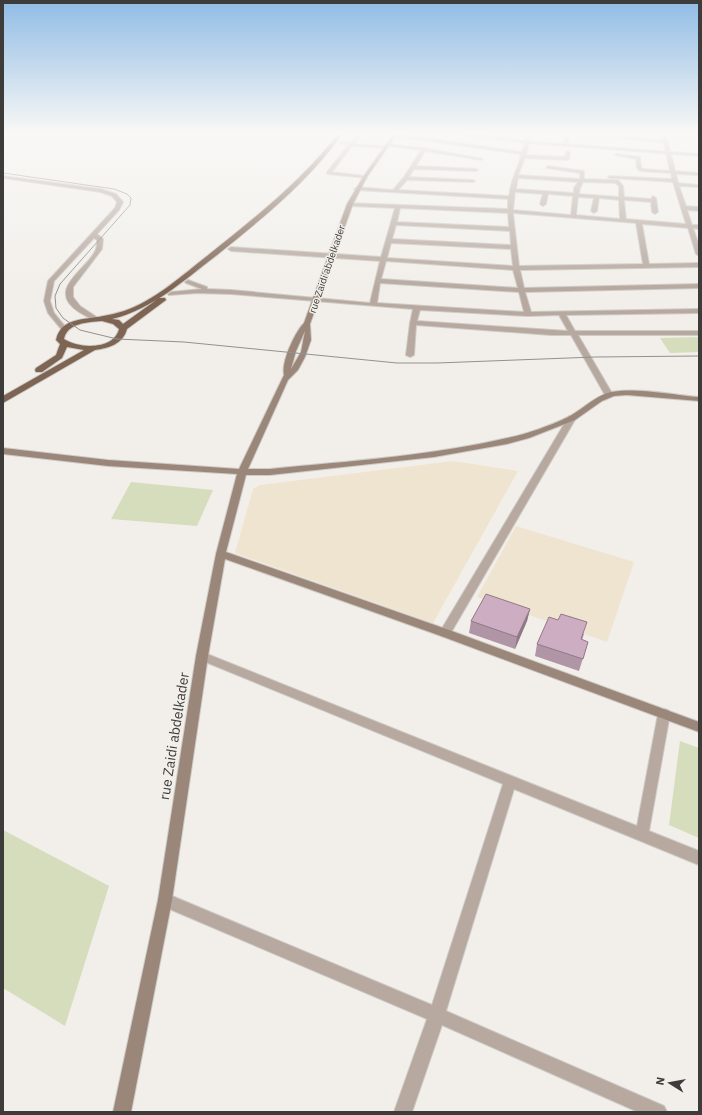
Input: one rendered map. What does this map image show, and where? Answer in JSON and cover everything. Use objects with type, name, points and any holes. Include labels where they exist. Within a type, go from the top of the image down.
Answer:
[{"type":"highway","points":[[98,347],[82,349],[64,344],[60,340],[60,335],[64,329],[79,322],[99,319],[137,308],[205,261],[277,204],[296,185]]},
{"type":"highway","points":[[226,254],[286,204],[304,185]]},
{"type":"highway","points":[[3,400],[73,359],[98,347],[116,341],[122,336],[123,328],[203,272]]},
{"type":"highway","points":[[99,319],[116,322],[123,328]]},
{"type":"highway","points":[[3,392],[55,360],[61,353],[64,344]]},
{"type":"main road","name":"rue Zaidi abdelkader","points":[[122,1112],[165,900],[202,656],[221,554],[242,472],[287,374],[297,367],[303,354],[309,328],[307,324],[350,204],[360,185]]},
{"type":"main road","points":[[3,451],[108,463],[242,472],[277,471],[451,452],[487,446],[526,436],[572,418],[599,399],[609,395],[628,393],[699,399]]},
{"type":"main road","points":[[221,554],[445,633],[699,727]]},
{"type":"street","points":[[59,185],[114,195],[119,199],[119,205],[86,243],[54,276],[49,286],[47,301],[49,308],[64,329]]},
{"type":"street","points":[[394,191],[400,185]]},
{"type":"street","points":[[471,195],[472,185]]},
{"type":"street","points":[[513,185],[510,211],[516,268],[528,314]]},
{"type":"street","points":[[574,216],[576,194],[581,185]]},
{"type":"street","points":[[621,185],[623,220]]},
{"type":"street","points":[[676,185],[698,250]]},
{"type":"street","points":[[682,185],[699,188]]},
{"type":"street","points":[[539,192],[541,186]]},
{"type":"street","points":[[571,187],[580,188]]},
{"type":"street","points":[[357,189],[511,198]]},
{"type":"street","points":[[512,190],[653,199],[654,212]]},
{"type":"street","points":[[544,204],[546,192]]},
{"type":"street","points":[[594,211],[597,196]]},
{"type":"street","points":[[350,204],[510,211],[699,227]]},
{"type":"street","points":[[373,305],[377,281],[398,207]]},
{"type":"street","points":[[684,208],[699,209]]},
{"type":"street","points":[[639,222],[646,266]]},
{"type":"street","points":[[393,223],[513,229]]},
{"type":"street","points":[[94,234],[100,239],[101,243]]},
{"type":"street","points":[[388,241],[514,247]]},
{"type":"street","points":[[86,243],[101,243]]},
{"type":"street","points":[[99,319],[81,312],[72,303],[69,297],[70,290],[76,277],[96,253],[101,243]]},
{"type":"street","points":[[231,249],[516,268],[699,265]]},
{"type":"street","points":[[377,281],[521,290],[699,286]]},
{"type":"street","points":[[188,282],[199,287],[231,292]]},
{"type":"street","points":[[171,294],[197,291],[231,292],[417,308],[465,319],[551,333],[699,333]]},
{"type":"street","points":[[410,355],[413,323],[417,308]]},
{"type":"street","points":[[413,323],[528,314],[699,311]]},
{"type":"street","points":[[562,314],[574,332],[609,395]]},
{"type":"street","points":[[445,633],[572,418]]},
{"type":"street","points":[[202,656],[699,858]]},
{"type":"street","points":[[642,834],[664,714]]},
{"type":"street","points":[[403,1112],[437,1015],[510,782]]},
{"type":"street","points":[[165,900],[437,1015],[658,1112]]},
{"type":"shaded area","points":[[453,461],[518,471],[433,623],[235,553],[253,489],[260,485]]},
{"type":"shaded area","points":[[516,526],[634,562],[607,642],[477,597]]},
{"type":"green space","points":[[699,337],[699,352],[670,353],[660,338]]},
{"type":"green space","points":[[131,482],[213,490],[197,526],[111,519]]},
{"type":"green space","points":[[680,741],[699,748],[699,838],[669,825]]},
{"type":"green space","points":[[3,830],[109,886],[65,1026],[3,988]]},
{"type":"building","points":[[486,594],[530,609],[517,637],[471,621]]},
{"type":"building","points":[[561,614],[587,622],[581,639],[588,642],[583,659],[537,644],[549,617],[558,620]]},
{"type":"tram line","points":[[86,185],[114,189],[127,194],[131,198],[130,205],[60,284],[55,296],[56,308],[63,318],[80,330],[117,339],[184,342],[397,363],[437,363],[595,357],[699,356]]}]
